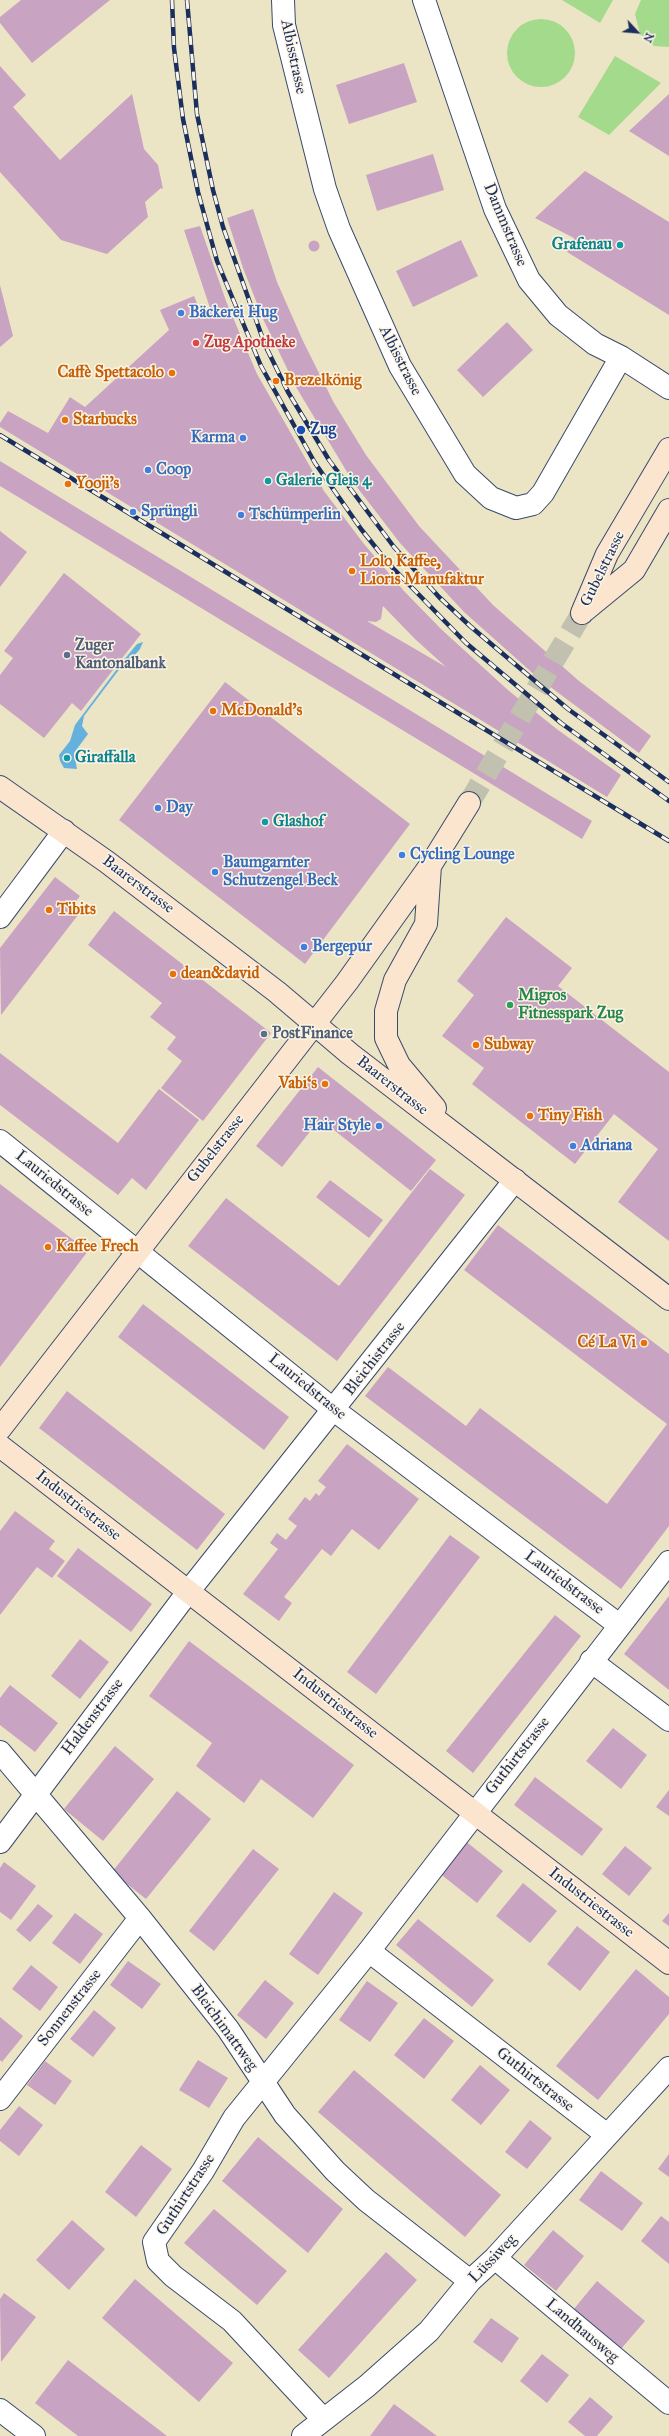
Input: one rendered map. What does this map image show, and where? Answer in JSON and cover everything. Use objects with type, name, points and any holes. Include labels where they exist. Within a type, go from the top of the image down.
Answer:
[{"type":"street","name":"Albisstrasse","points":[[283,0],[286,32],[325,189],[339,229],[400,366],[465,474],[491,498],[516,508],[533,504],[543,493],[621,357]]},
{"type":"street","name":"Dammstrasse","points":[[424,0],[495,210],[529,280],[558,315],[595,344],[621,357],[669,388]]},
{"type":"street","name":"Gubelstrasse","points":[[669,449],[607,554],[582,613],[634,570],[669,510]]},
{"type":"street","name":"Baarerstrasse","points":[[0,787],[120,871],[461,1140],[669,1299]]},
{"type":"street","name":"Gubelstrasse","points":[[0,1429],[347,982],[430,866],[469,803]]},
{"type":"street","points":[[0,917],[64,831]]},
{"type":"street","name":"Gubelstrasse","points":[[430,866],[426,924],[395,980],[386,1011],[386,1038],[399,1065],[461,1140]]},
{"type":"street","name":"Lauriedstrasse","points":[[0,1141],[138,1250],[334,1410],[620,1625]]},
{"type":"street","name":"Bleichistrasse","points":[[188,1592],[334,1410],[515,1180]]},
{"type":"street","name":"Industriestrasse","points":[[0,1446],[669,1963]]},
{"type":"street","name":"Guthirtstrasse","points":[[324,2419],[232,2321],[173,2276],[158,2261],[154,2242],[203,2171],[234,2118],[369,1951],[474,1812],[669,1562]]},
{"type":"street","name":"Haldenstrasse","points":[[0,1842],[188,1592]]},
{"type":"street","points":[[591,1661],[669,1720]]},
{"type":"street","name":"Bleichimattweg","points":[[0,1752],[34,1795],[140,1918],[228,2029],[286,2114],[335,2171],[366,2200],[470,2281]]},
{"type":"street","name":"Sonnenstrasse","points":[[0,2099],[140,1918]]},
{"type":"street","name":"Guthirtstrasse","points":[[369,1951],[607,2135]]},
{"type":"street","name":"Lüssiweg","points":[[303,2436],[367,2386],[429,2331],[470,2281],[495,2258],[669,2068]]},
{"type":"street","name":"Landhausweg","points":[[495,2258],[664,2400]]},
{"type":"street","points":[[0,2410],[34,2436]]},
{"type":"green space","points":[[562,0],[613,0],[600,23]]},
{"type":"green space","points":[[641,0],[669,0],[669,47],[654,46],[640,34],[635,14]]},
{"type":"green space","points":[[541,19],[554,22],[565,29],[572,40],[575,53],[572,66],[565,77],[554,84],[541,87],[528,84],[517,77],[510,66],[507,53],[510,40],[517,29],[528,22]]},
{"type":"green space","points":[[615,56],[661,83],[609,135],[578,117]]},
{"type":"water","points":[[143,642],[140,649],[128,663],[124,663],[84,716],[82,726],[88,734],[74,753],[77,769],[64,768],[60,761],[59,755],[70,741],[75,725],[123,661],[137,644]]},
{"type":"building","points":[[21,0],[110,0],[32,63],[0,23],[0,17]]},
{"type":"building","points":[[404,63],[417,102],[349,124],[336,85]]},
{"type":"building","points":[[0,66],[26,95],[13,107],[60,160],[132,94],[144,149],[158,165],[163,189],[161,188],[145,202],[148,217],[107,254],[61,240],[0,172]]},
{"type":"building","points":[[669,94],[669,156],[629,131]]},
{"type":"building","points":[[433,154],[444,190],[377,211],[366,175]]},
{"type":"building","name":"Grafenau","points":[[585,171],[669,222],[669,315],[567,252],[574,238],[535,218]]},
{"type":"building","points":[[253,209],[277,282],[303,341],[334,403],[366,455],[419,526],[493,605],[579,681],[651,736],[639,753],[537,677],[464,612],[400,543],[353,482],[296,387],[264,321],[243,268],[227,218]]},
{"type":"building","points":[[200,226],[226,301],[257,374],[324,491],[364,544],[404,591],[441,629],[509,691],[558,730],[621,775],[607,797],[0,427],[0,423],[8,411],[48,433],[70,397],[85,407],[169,330],[160,310],[194,296],[201,313],[210,308],[184,230]],"holes":[[[383,606],[415,639],[446,667],[367,621],[376,622],[381,619]]]},
{"type":"building","points":[[461,240],[478,276],[413,307],[396,271]]},
{"type":"building","points":[[312,241],[316,241],[318,242],[318,250],[312,251],[309,248],[309,244]]},
{"type":"building","points":[[0,285],[13,336],[0,347]]},
{"type":"building","points":[[507,322],[533,350],[483,397],[457,370]]},
{"type":"building","points":[[0,461],[592,821],[582,839],[0,486]]},
{"type":"building","points":[[0,531],[27,552],[0,587]]},
{"type":"building","name":"Zuger Kantonalbank","points":[[64,573],[141,634],[81,711],[72,703],[44,738],[0,704],[0,675],[13,658],[4,651]]},
{"type":"building","name":"Glashof","points":[[225,682],[410,824],[305,964],[119,820]]},
{"type":"building","points":[[55,877],[80,896],[70,909],[78,915],[1,1015],[0,948]]},
{"type":"building","points":[[114,911],[271,1033],[203,1121],[161,1088],[182,1061],[167,1049],[176,1037],[150,1017],[162,1003],[88,945]]},
{"type":"building","points":[[506,917],[572,968],[558,986],[669,1072],[669,1241],[618,1202],[658,1149],[614,1114],[575,1164],[472,1084],[484,1068],[442,1036],[474,995],[457,981]]},
{"type":"building","points":[[0,1053],[118,1143],[159,1089],[199,1120],[146,1190],[132,1178],[118,1195],[0,1105]]},
{"type":"building","points":[[318,1067],[436,1160],[411,1191],[320,1119],[282,1167],[256,1146]]},
{"type":"building","points":[[430,1169],[465,1195],[337,1361],[188,1246],[226,1198],[339,1286]]},
{"type":"building","points":[[330,1180],[383,1220],[369,1238],[316,1197]]},
{"type":"building","points":[[0,1184],[88,1251],[0,1367]]},
{"type":"building","points":[[498,1225],[669,1354],[669,1526],[621,1589],[365,1396],[388,1367],[466,1426],[480,1408],[607,1504],[667,1424],[464,1270]]},
{"type":"building","points":[[143,1304],[289,1417],[264,1450],[118,1337]]},
{"type":"building","points":[[67,1391],[225,1514],[197,1550],[39,1428]]},
{"type":"building","points":[[347,1444],[419,1499],[379,1550],[352,1529],[331,1556],[322,1549],[284,1597],[292,1603],[279,1621],[243,1594],[278,1549],[270,1543],[277,1533],[286,1540],[297,1526],[288,1519],[305,1497],[310,1501],[316,1493],[319,1496],[326,1487],[318,1481]]},
{"type":"building","points":[[15,1511],[55,1541],[49,1549],[65,1561],[52,1578],[37,1567],[0,1615],[0,1531]]},
{"type":"building","points":[[450,1535],[480,1557],[376,1694],[347,1672]]},
{"type":"building","points":[[78,1548],[152,1604],[131,1632],[57,1576]]},
{"type":"building","points":[[669,1596],[669,1690],[624,1654]]},
{"type":"building","points":[[555,1615],[581,1636],[473,1773],[446,1751]]},
{"type":"building","points":[[80,1639],[109,1662],[80,1699],[51,1676]]},
{"type":"building","points":[[189,1641],[354,1765],[313,1818],[261,1779],[244,1803],[196,1766],[212,1743],[149,1696]]},
{"type":"building","points":[[10,1685],[58,1723],[35,1752],[0,1725],[0,1698]]},
{"type":"building","points":[[613,1728],[647,1755],[621,1789],[586,1761]]},
{"type":"building","points":[[115,1746],[154,1779],[103,1841],[64,1809]]},
{"type":"building","points":[[535,1777],[603,1829],[582,1856],[514,1805]]},
{"type":"building","points":[[669,1790],[669,1816],[656,1807]]},
{"type":"building","points":[[177,1791],[211,1819],[146,1899],[112,1872]]},
{"type":"building","points":[[464,1840],[503,1871],[477,1903],[438,1872]]},
{"type":"building","points":[[625,1846],[652,1868],[629,1896],[602,1874]]},
{"type":"building","points":[[253,1849],[279,1869],[214,1951],[189,1931]]},
{"type":"building","points":[[4,1862],[36,1886],[11,1920],[0,1912],[0,1868]]},
{"type":"building","points":[[523,1883],[557,1911],[530,1943],[496,1916]]},
{"type":"building","points":[[334,1892],[363,1913],[318,1975],[289,1954]]},
{"type":"building","points":[[38,1904],[53,1916],[30,1942],[16,1930]]},
{"type":"building","points":[[75,1913],[103,1934],[80,1964],[52,1943]]},
{"type":"building","points":[[669,1913],[669,1926],[662,1921]]},
{"type":"building","points":[[418,1919],[494,1980],[472,2007],[396,1945]]},
{"type":"building","points":[[577,1926],[610,1952],[580,1991],[547,1964]]},
{"type":"building","points":[[128,1961],[161,1984],[142,2009],[110,1985]]},
{"type":"building","points":[[31,1965],[58,1987],[40,2011],[12,1989]]},
{"type":"building","points":[[636,1969],[669,1997],[669,2014],[598,2100],[556,2066]]},
{"type":"building","points":[[265,1980],[294,2003],[266,2039],[237,2015]]},
{"type":"building","points":[[367,1981],[398,2003],[370,2042],[339,2020]]},
{"type":"building","points":[[94,2010],[116,2028],[93,2057],[70,2039]]},
{"type":"building","points":[[0,2017],[23,2036],[2,2062],[0,2060]]},
{"type":"building","points":[[424,2018],[454,2041],[424,2079],[394,2055]]},
{"type":"building","points":[[198,2060],[228,2078],[209,2108],[179,2090]]},
{"type":"building","points":[[45,2061],[72,2081],[55,2105],[27,2085]]},
{"type":"building","points":[[480,2065],[510,2090],[481,2125],[451,2100]]},
{"type":"building","points":[[354,2070],[501,2195],[465,2237],[318,2112]]},
{"type":"building","points":[[19,2106],[43,2125],[19,2156],[0,2141],[0,2130]]},
{"type":"building","points":[[530,2120],[552,2138],[527,2169],[505,2152]]},
{"type":"building","points":[[258,2137],[343,2209],[308,2253],[222,2181]]},
{"type":"building","points":[[141,2145],[172,2169],[136,2217],[105,2192]]},
{"type":"building","points":[[669,2154],[669,2177],[658,2169]]},
{"type":"building","points":[[601,2171],[643,2203],[622,2231],[579,2200]]},
{"type":"building","points":[[214,2209],[287,2271],[257,2305],[184,2243]]},
{"type":"building","points":[[661,2216],[669,2222],[669,2264],[641,2241]]},
{"type":"building","points":[[72,2220],[105,2249],[69,2290],[36,2260]]},
{"type":"building","points":[[553,2230],[584,2256],[556,2291],[524,2265]]},
{"type":"building","points":[[386,2252],[417,2280],[329,2378],[298,2350]]},
{"type":"building","points":[[135,2279],[233,2363],[199,2402],[102,2318]]},
{"type":"building","points":[[597,2281],[645,2321],[621,2349],[573,2310]]},
{"type":"building","points":[[4,2293],[36,2317],[1,2362],[0,2299]]},
{"type":"building","points":[[491,2318],[519,2338],[502,2363],[473,2342]]},
{"type":"building","points":[[542,2354],[569,2375],[547,2403],[520,2381]]},
{"type":"building","points":[[68,2360],[167,2436],[78,2436],[35,2403]]},
{"type":"building","points":[[590,2397],[613,2417],[597,2436],[585,2436],[568,2422]]},
{"type":"building","points":[[394,2404],[437,2436],[370,2436]]},
{"type":"tunnel","points":[[469,803],[582,613]]},
{"type":"railway","points":[[172,0],[174,48],[183,119],[198,192],[217,261],[261,366],[315,463],[361,529],[389,564],[466,643],[561,723],[669,801]]},
{"type":"railway","points":[[187,0],[197,114],[213,190],[223,227],[265,345],[288,392],[329,460],[394,547],[439,597],[470,626],[568,709],[669,782]]},
{"type":"railway","points":[[0,435],[669,841]]},
{"type":"place","name":"Grafenau","points":[[620,245]]},
{"type":"place","name":"Bäckerei Hug","points":[[181,313]]},
{"type":"place","name":"Zug Apotheke","points":[[196,343]]},
{"type":"place","name":"Caffè Spettacolo","points":[[172,373]]},
{"type":"place","name":"Brezelkönig","points":[[276,381]]},
{"type":"place","name":"Starbucks","points":[[65,420]]},
{"type":"place","name":"Zug","points":[[301,430]]},
{"type":"place","name":"Karma","points":[[243,438]]},
{"type":"place","name":"Coop","points":[[148,470]]},
{"type":"place","name":"Galerie Gleis 4","points":[[268,481]]},
{"type":"place","name":"Yooji's","points":[[68,484]]},
{"type":"place","name":"Sprüngli","points":[[133,512]]},
{"type":"place","name":"Tschümperlin","points":[[241,515]]},
{"type":"place","name":"Lolo Kaffee, Lioris Manufaktur","points":[[352,571]]},
{"type":"place","name":"Zuger Kantonalbank","points":[[67,655]]},
{"type":"place","name":"McDonald's","points":[[213,711]]},
{"type":"place","name":"Giraffalla","points":[[67,758]]},
{"type":"place","name":"Day","points":[[158,808]]},
{"type":"place","name":"Glashof","points":[[265,822]]},
{"type":"place","name":"Cycling Lounge","points":[[402,855]]},
{"type":"place","name":"Baumgarnter Schutzengel Beck","points":[[215,872]]},
{"type":"place","name":"Tibits","points":[[49,910]]},
{"type":"place","name":"Bergepur","points":[[304,947]]},
{"type":"place","name":"dean&david","points":[[173,974]]},
{"type":"place","name":"Migros Fitnesspark Zug","points":[[510,1005]]},
{"type":"place","name":"PostFinance","points":[[264,1034]]},
{"type":"place","name":"Subway","points":[[476,1045]]},
{"type":"place","name":"Vabi‘s","points":[[325,1084]]},
{"type":"place","name":"Tiny Fish","points":[[530,1116]]},
{"type":"place","name":"Hair Style","points":[[379,1126]]},
{"type":"place","name":"Adriana","points":[[573,1146]]},
{"type":"place","name":"Kaffee Frech","points":[[48,1247]]},
{"type":"place","name":"Cé La Vi","points":[[644,1343]]}]
